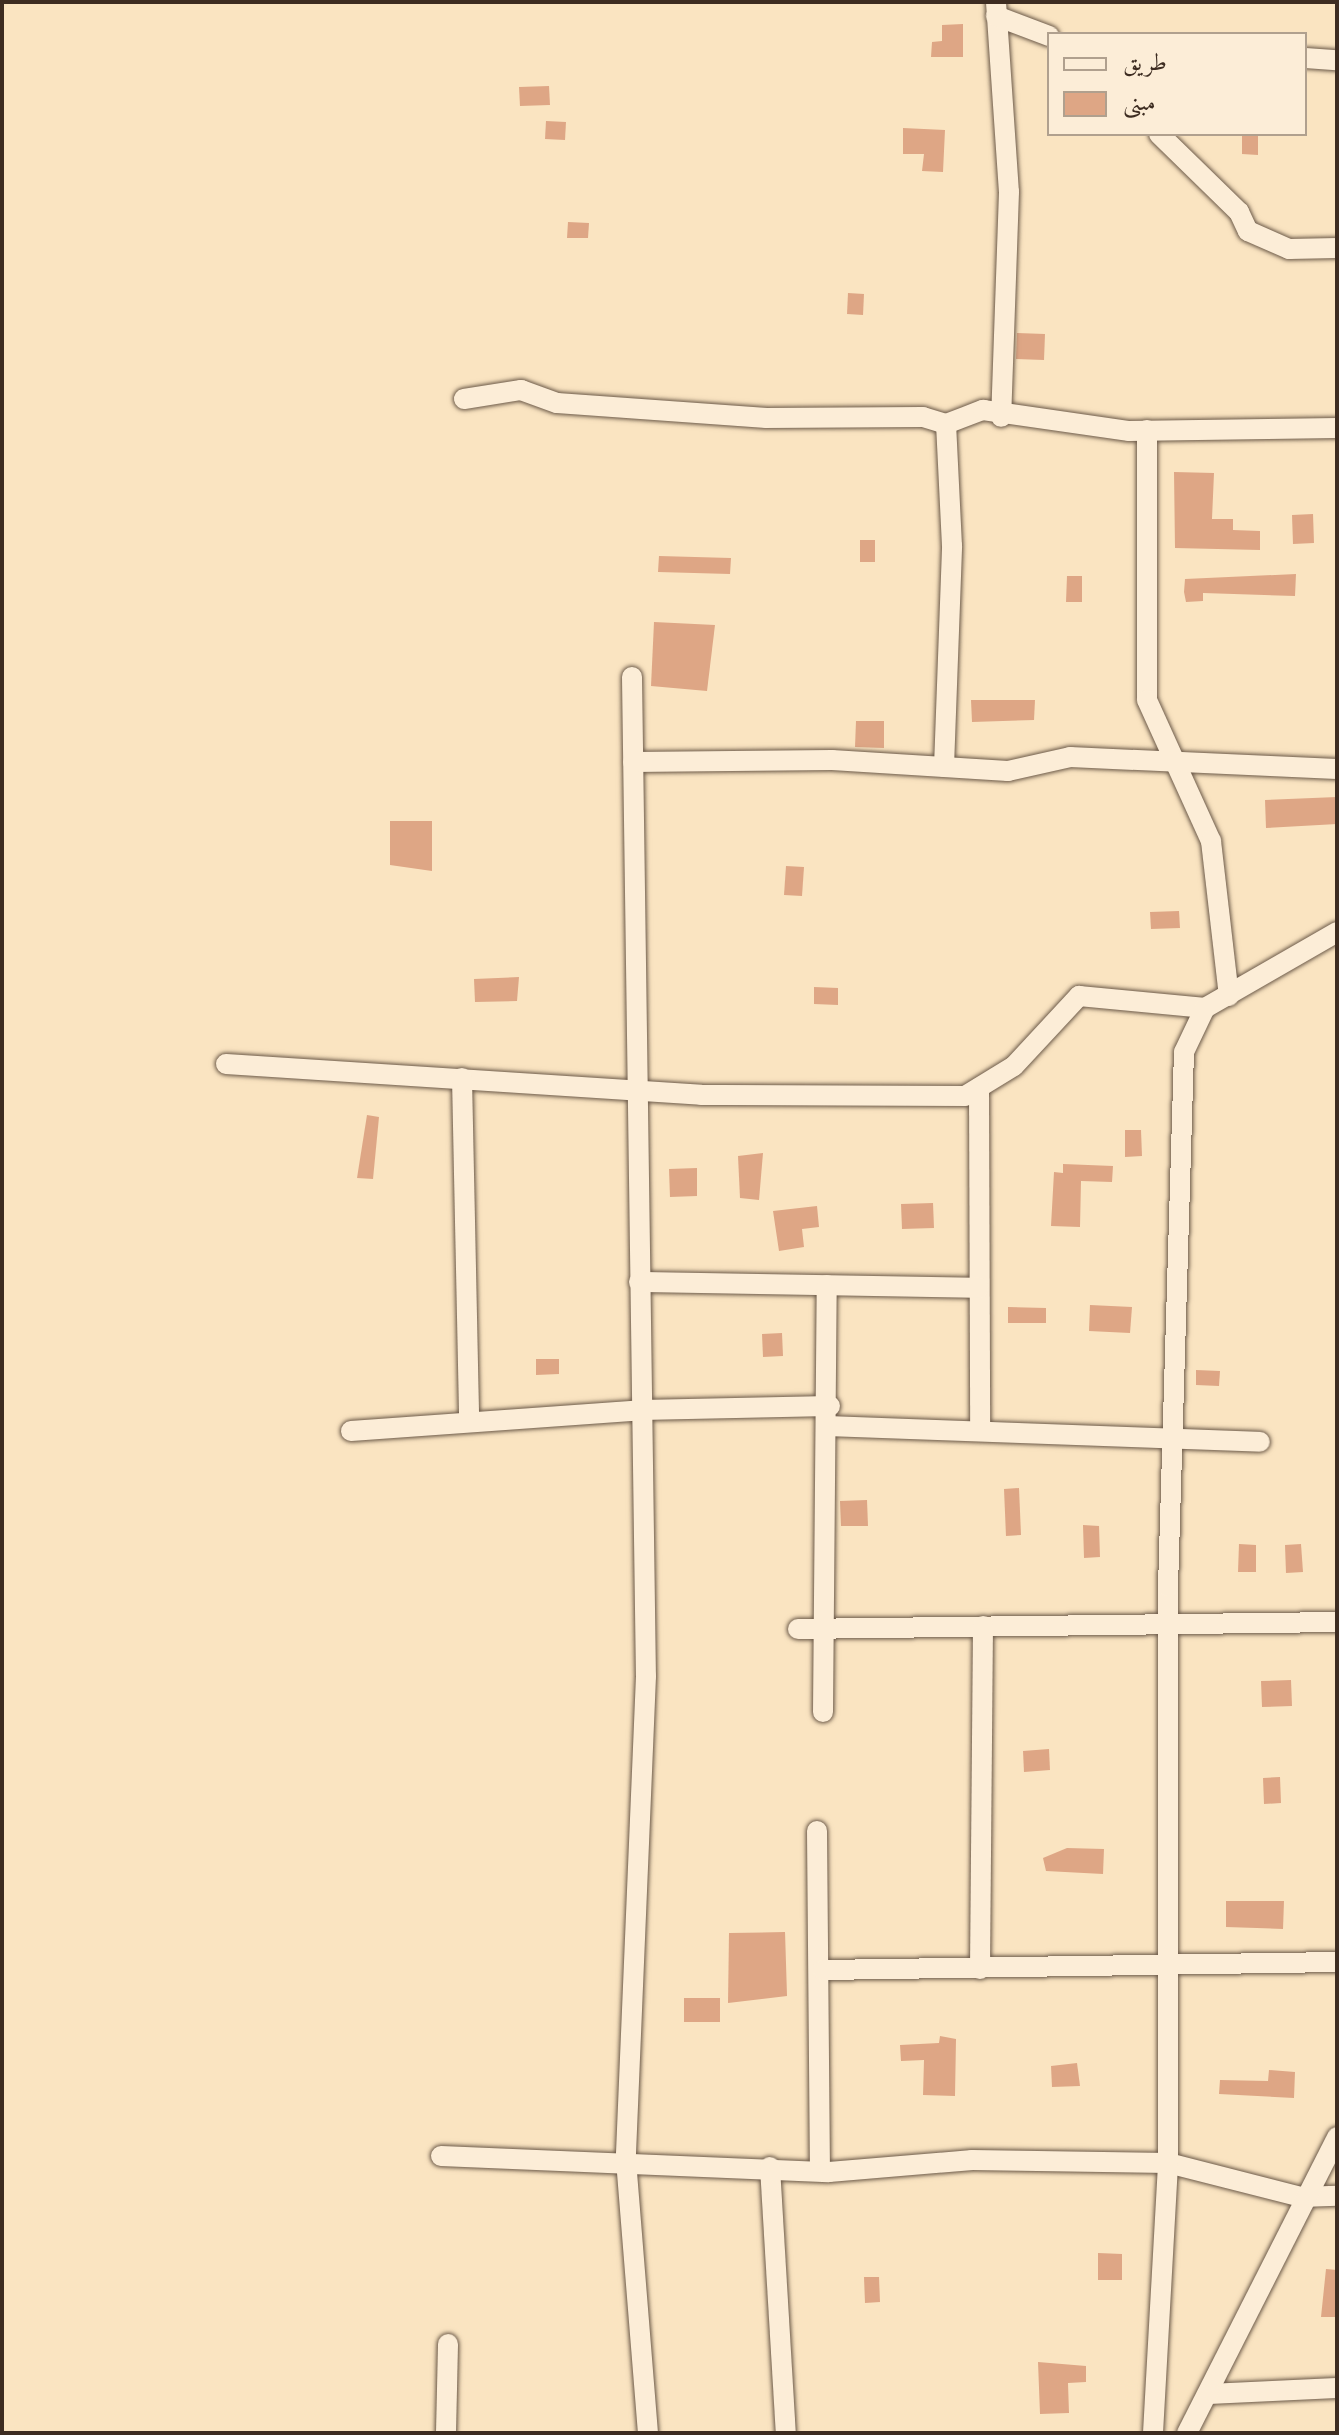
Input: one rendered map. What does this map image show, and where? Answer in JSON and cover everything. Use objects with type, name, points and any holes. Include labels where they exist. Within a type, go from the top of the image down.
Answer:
[{"type":"street","points":[[996,9],[1047,35]]},
{"type":"street","points":[[996,9],[1009,192],[1001,417]]},
{"type":"street","points":[[1307,58],[1337,60]]},
{"type":"street","points":[[1161,136],[1239,212],[1248,231],[1289,249],[1337,248]]},
{"type":"street","points":[[464,399],[521,390],[557,403],[766,418],[923,417],[946,424],[983,410],[1001,417],[1147,430],[1337,428]]},
{"type":"street","points":[[944,767],[952,546],[946,424]]},
{"type":"street","points":[[1147,430],[1147,700],[1211,841],[1229,996]]},
{"type":"street","points":[[632,677],[646,1676],[626,2160],[648,2433]]},
{"type":"street","points":[[633,762],[944,767],[1008,771],[1070,757],[1178,765],[1337,769]]},
{"type":"street","points":[[226,1064],[636,1090],[965,1096],[1014,1066],[1079,996],[1205,1008],[1337,932]]},
{"type":"street","points":[[1153,2433],[1168,2163],[1168,1622],[1184,1052],[1205,1008]]},
{"type":"street","points":[[462,1078],[469,1422]]},
{"type":"street","points":[[979,1088],[980,1430]]},
{"type":"street","points":[[639,1282],[979,1288]]},
{"type":"street","points":[[823,1712],[830,1416],[827,1285]]},
{"type":"street","points":[[351,1431],[641,1410],[830,1416],[980,1430],[1172,1435],[1260,1442]]},
{"type":"street","points":[[798,1629],[1337,1622]]},
{"type":"street","points":[[980,1969],[983,1626]]},
{"type":"street","points":[[817,1831],[823,1970],[820,2171]]},
{"type":"street","points":[[823,1970],[1168,1969],[1337,1962]]},
{"type":"street","points":[[1187,2433],[1301,2197],[1337,2137]]},
{"type":"street","points":[[441,2156],[626,2160],[820,2171],[972,2160],[1168,2163],[1301,2197],[1337,2196]]},
{"type":"street","points":[[770,2167],[786,2433]]},
{"type":"street","points":[[446,2433],[448,2344]]},
{"type":"street","points":[[1208,2394],[1337,2388]]},
{"type":"building","points":[[963,24],[963,57],[931,57],[932,42],[942,41],[942,25]]},
{"type":"building","points":[[549,86],[550,105],[520,106],[519,87]]},
{"type":"building","points":[[546,121],[566,122],[565,140],[545,139]]},
{"type":"building","points":[[903,128],[945,130],[943,172],[922,171],[924,154],[903,154]]},
{"type":"building","points":[[1242,136],[1258,136],[1258,155],[1242,154]]},
{"type":"building","points":[[568,222],[589,223],[588,238],[567,238]]},
{"type":"building","points":[[848,293],[864,294],[863,315],[847,314]]},
{"type":"building","points":[[1017,333],[1045,334],[1044,360],[1016,359]]},
{"type":"building","points":[[1174,472],[1214,473],[1212,519],[1233,519],[1233,530],[1260,531],[1260,550],[1175,548]]},
{"type":"building","points":[[1313,514],[1314,543],[1293,544],[1292,515]]},
{"type":"building","points":[[860,540],[875,540],[875,562],[860,562]]},
{"type":"building","points":[[659,556],[731,558],[730,574],[658,572]]},
{"type":"building","points":[[1296,574],[1295,596],[1203,593],[1203,601],[1186,602],[1185,579]]},
{"type":"building","points":[[1067,576],[1082,576],[1082,602],[1066,602]]},
{"type":"building","points":[[654,622],[715,625],[707,691],[651,686]]},
{"type":"building","points":[[971,700],[1035,700],[1034,720],[972,722]]},
{"type":"building","points":[[856,721],[884,721],[884,748],[855,747]]},
{"type":"building","points":[[1337,797],[1337,824],[1266,828],[1265,800]]},
{"type":"building","points":[[390,821],[432,821],[432,871],[390,865]]},
{"type":"building","points":[[786,866],[804,867],[802,896],[784,895]]},
{"type":"building","points":[[1179,911],[1180,928],[1151,929],[1150,912]]},
{"type":"building","points":[[519,977],[517,1001],[475,1002],[474,979]]},
{"type":"building","points":[[814,987],[838,988],[838,1005],[814,1004]]},
{"type":"building","points":[[367,1115],[379,1117],[373,1179],[357,1178]]},
{"type":"building","points":[[1125,1130],[1141,1130],[1142,1156],[1125,1157]]},
{"type":"building","points":[[763,1153],[759,1200],[740,1198],[738,1156]]},
{"type":"building","points":[[1063,1164],[1113,1166],[1112,1182],[1081,1181],[1080,1227],[1051,1226],[1054,1172],[1063,1173]]},
{"type":"building","points":[[697,1168],[697,1196],[670,1197],[669,1169]]},
{"type":"building","points":[[933,1203],[934,1228],[902,1229],[901,1204]]},
{"type":"building","points":[[817,1206],[819,1227],[802,1229],[804,1247],[779,1251],[773,1211]]},
{"type":"building","points":[[1090,1305],[1132,1307],[1130,1333],[1089,1331]]},
{"type":"building","points":[[1008,1307],[1046,1308],[1046,1323],[1008,1323]]},
{"type":"building","points":[[782,1333],[783,1356],[763,1357],[762,1334]]},
{"type":"building","points":[[536,1359],[559,1359],[559,1374],[536,1375]]},
{"type":"building","points":[[1196,1370],[1220,1371],[1219,1386],[1196,1385]]},
{"type":"building","points":[[1019,1488],[1021,1535],[1006,1536],[1004,1489]]},
{"type":"building","points":[[867,1500],[868,1526],[841,1526],[840,1501]]},
{"type":"building","points":[[1083,1525],[1099,1526],[1100,1557],[1084,1558]]},
{"type":"building","points":[[1239,1544],[1256,1545],[1256,1572],[1238,1572]]},
{"type":"building","points":[[1301,1544],[1303,1572],[1286,1573],[1285,1545]]},
{"type":"building","points":[[1291,1680],[1292,1706],[1262,1707],[1261,1681]]},
{"type":"building","points":[[1049,1749],[1050,1770],[1024,1772],[1023,1751]]},
{"type":"building","points":[[1280,1777],[1281,1803],[1264,1804],[1263,1778]]},
{"type":"building","points":[[1067,1848],[1104,1849],[1103,1874],[1046,1871],[1043,1858]]},
{"type":"building","points":[[1226,1901],[1284,1901],[1283,1929],[1226,1927]]},
{"type":"building","points":[[785,1932],[787,1996],[728,2003],[729,1933]]},
{"type":"building","points":[[684,1998],[720,1998],[720,2022],[684,2022]]},
{"type":"building","points":[[940,2036],[956,2039],[955,2096],[923,2095],[924,2060],[901,2061],[900,2045],[939,2043]]},
{"type":"building","points":[[1077,2063],[1080,2086],[1052,2087],[1051,2066]]},
{"type":"building","points":[[1269,2070],[1295,2072],[1294,2098],[1219,2094],[1220,2080],[1268,2081]]},
{"type":"building","points":[[1098,2253],[1122,2254],[1122,2280],[1098,2280]]},
{"type":"building","points":[[1326,2269],[1337,2270],[1337,2317],[1321,2317]]},
{"type":"building","points":[[864,2277],[879,2277],[880,2302],[865,2303]]},
{"type":"building","points":[[1038,2362],[1086,2366],[1086,2382],[1068,2383],[1069,2413],[1040,2414]]}]
